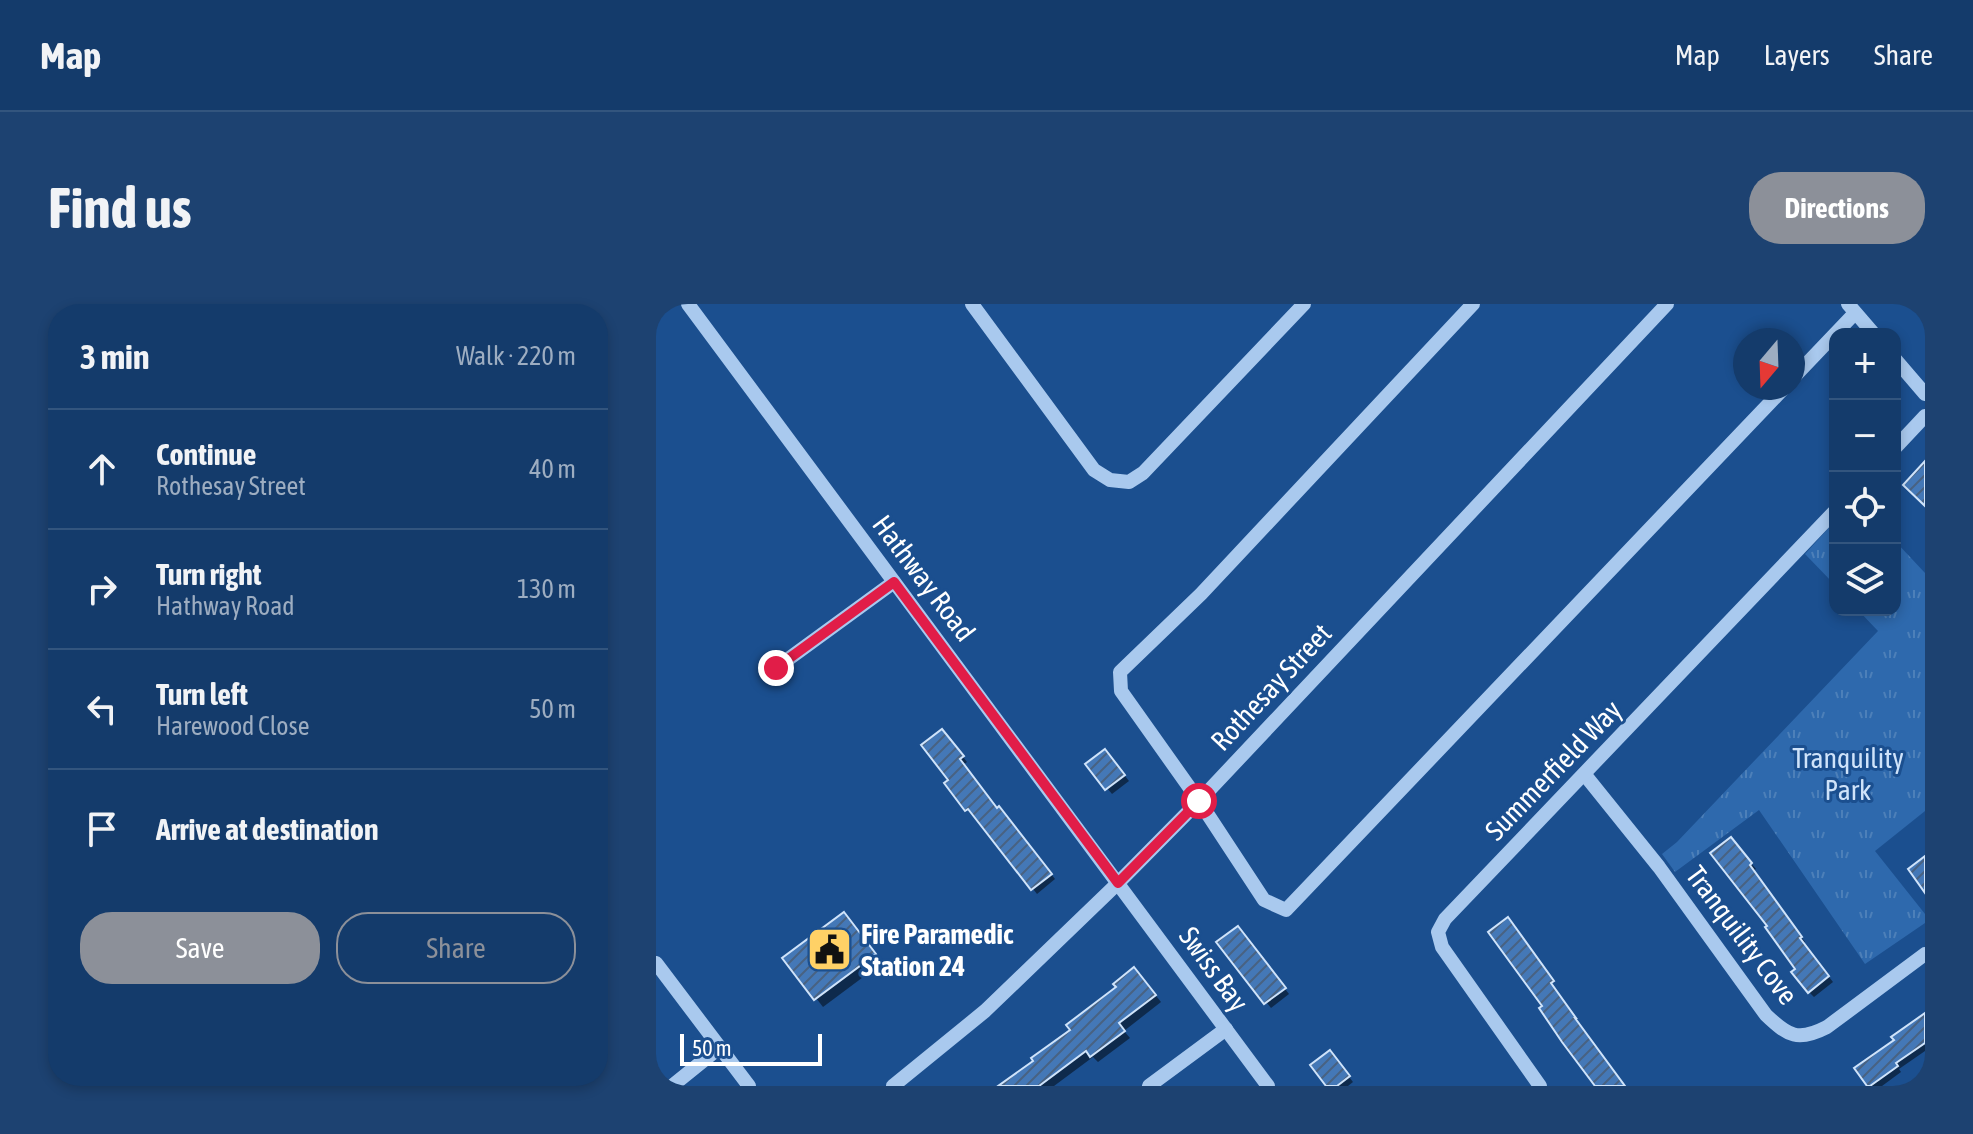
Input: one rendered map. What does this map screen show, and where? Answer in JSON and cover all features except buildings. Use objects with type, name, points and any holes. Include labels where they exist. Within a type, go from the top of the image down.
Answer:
[{"type":"street","name":"Hathway Road","points":[[688,304],[1118,883]]},
{"type":"street","points":[[972,304],[1094,470],[1110,480],[1129,482],[1143,473],[1304,304]]},
{"type":"street","points":[[1473,304],[1211,583],[1120,672],[1121,691],[1264,900],[1286,910],[1773,400]]},
{"type":"street","name":"Rothesay Street","points":[[893,1086],[985,1011],[1118,883],[1667,304]]},
{"type":"street","points":[[1805,364],[1852,308],[1869,328]]},
{"type":"street","points":[[1901,366],[1925,394]]},
{"type":"street","points":[[1901,442],[1925,416]]},
{"type":"street","name":"Summerfield Way","points":[[1540,1086],[1442,947],[1438,932],[1445,919],[1829,517]]},
{"type":"street","points":[[776,668],[894,582]]},
{"type":"street","name":"Tranquility Cove","points":[[1585,775],[1659,867],[1766,1015],[1780,1028],[1797,1037],[1827,1027],[1925,954]]},
{"type":"street","name":"Swiss Bay","points":[[1118,883],[1268,1086]]},
{"type":"street","points":[[656,963],[749,1086]]},
{"type":"street","points":[[1149,1086],[1226,1029]]},
{"type":"street","points":[[672,1086],[719,1048]]},
{"type":"green space","points":[[1829,528],[1829,579],[1805,554]]},
{"type":"green space","name":"Tranquility Park","points":[[1901,547],[1925,573],[1925,811],[1875,851],[1925,914],[1925,923],[1865,964],[1759,810],[1675,872],[1662,854],[1677,842],[1878,631],[1864,616],[1901,616]]},
{"type":"place","name":"Fire Paramedic Station 24","points":[[830,950]]},
{"type":"route","points":[[776,668],[894,582],[1118,883],[1199,801]]}]
